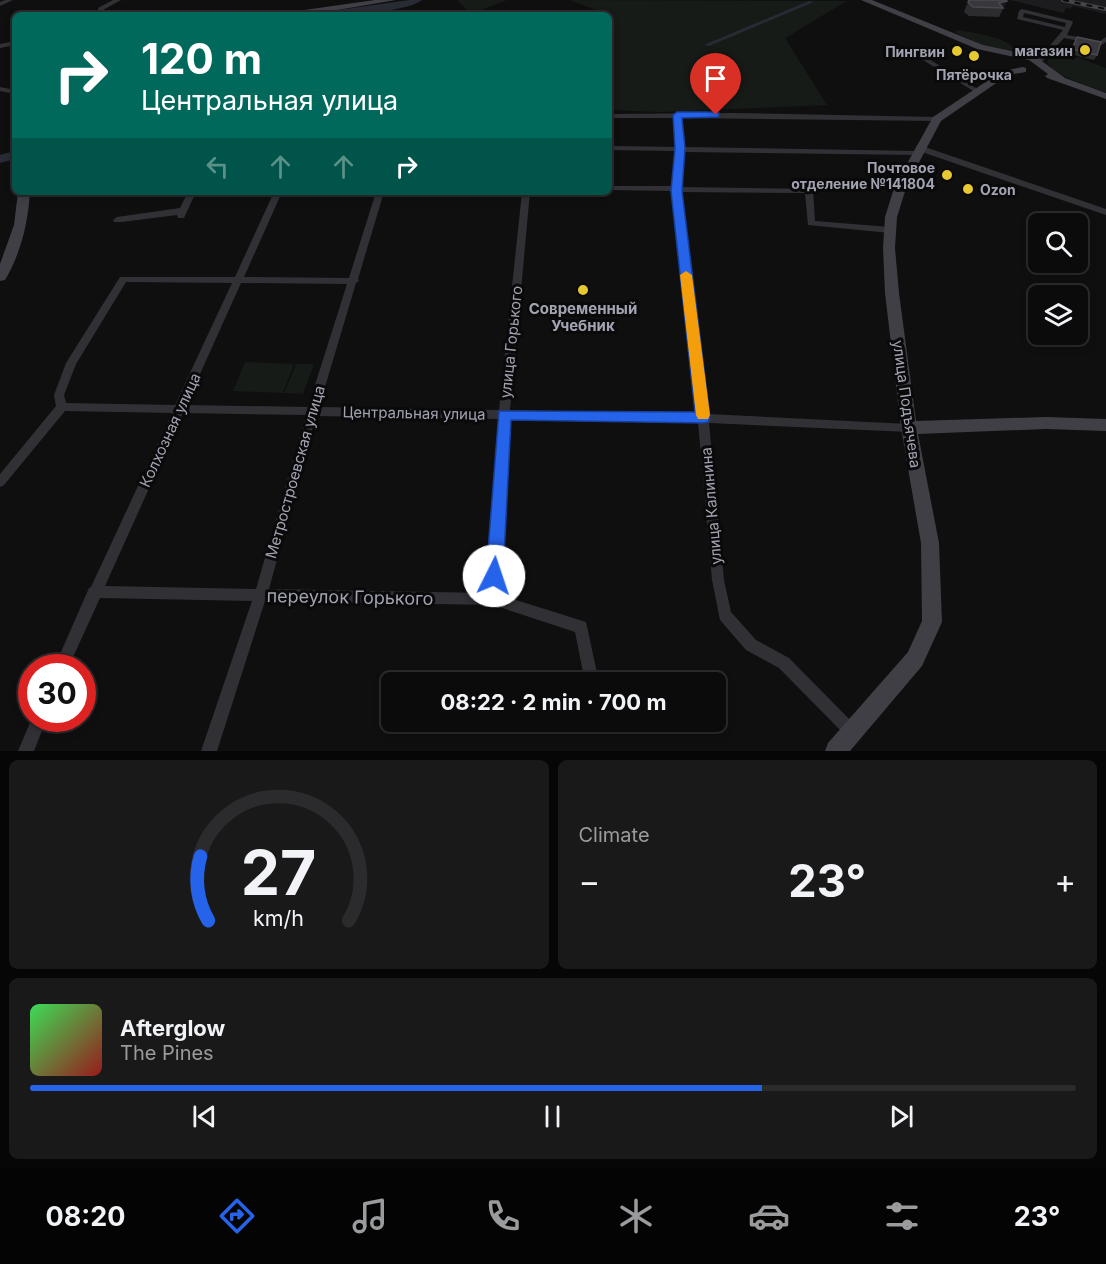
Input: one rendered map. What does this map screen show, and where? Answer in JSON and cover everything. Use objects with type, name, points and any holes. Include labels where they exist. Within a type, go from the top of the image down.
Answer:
[{"type":"main road","points":[[310,12],[392,0]]},
{"type":"main road","points":[[865,0],[987,49],[1018,55],[1039,64],[1060,78]]},
{"type":"main road","points":[[987,49],[1005,65],[1018,55]]},
{"type":"main road","points":[[1026,71],[1037,69],[1039,64]]},
{"type":"main road","name":"улица Подъячева","points":[[836,751],[915,659],[932,622],[930,543],[909,428],[892,293],[891,217],[901,185],[937,119],[977,91],[1005,65],[1026,71]]},
{"type":"main road","points":[[1026,71],[1060,78],[1106,96]]},
{"type":"main road","points":[[0,277],[21,228],[24,195]]},
{"type":"main road","points":[[909,428],[1046,423],[1106,425]]},
{"type":"street","points":[[0,4],[10,0]]},
{"type":"street","points":[[101,12],[100,9],[118,0]]},
{"type":"street","points":[[1039,64],[1066,33],[1069,22],[1023,11],[1018,20],[1022,23],[1066,33],[1101,43],[1106,39]]},
{"type":"street","points":[[933,47],[920,56],[977,91]]},
{"type":"street","points":[[1018,55],[1047,53]]},
{"type":"street","name":"улица Калинина","points":[[677,115],[680,148],[676,191],[703,418],[718,580],[725,615],[751,645],[784,663],[852,732]]},
{"type":"street","points":[[612,116],[937,119]]},
{"type":"street","points":[[612,148],[918,151],[1106,212]]},
{"type":"street","points":[[612,188],[676,191],[809,191],[811,223],[890,230]]},
{"type":"street","points":[[117,220],[182,213],[191,195]]},
{"type":"street","name":"Колхозная улица","points":[[67,654],[277,195]]},
{"type":"street","name":"Метростроевская улица","points":[[209,751],[260,596],[312,412],[380,195]]},
{"type":"street","name":"улица Горького","points":[[493,599],[504,415],[526,195]]},
{"type":"street","points":[[0,483],[62,407],[59,396],[71,363],[123,279],[354,281]]},
{"type":"street","name":"Центральная улица","points":[[62,407],[703,418],[909,428]]},
{"type":"street","name":"переулок Горького","points":[[94,592],[493,599],[581,627],[590,672]]},
{"type":"street","points":[[26,751],[34,732]]},
{"type":"shaded area","points":[[457,0],[507,0],[476,12],[469,12]]},
{"type":"shaded area","points":[[570,0],[847,1],[785,38],[827,105],[661,112],[612,110],[612,12],[601,12]]},
{"type":"shaded area","points":[[1010,0],[1106,0],[1106,14],[1073,6],[1071,9],[1066,8],[1063,13]]},
{"type":"shaded area","points":[[959,30],[996,38],[1014,48],[1011,52],[985,46],[956,33]]},
{"type":"shaded area","points":[[1052,54],[1073,60],[1077,57],[1106,68],[1106,92],[1057,72],[1047,62]]},
{"type":"shaded area","points":[[245,362],[294,364],[283,393],[233,391]]},
{"type":"shaded area","points":[[296,364],[314,364],[303,394],[284,393]]},
{"type":"building","points":[[969,0],[1007,1],[999,3],[1003,8],[973,7],[968,2]]},
{"type":"building","points":[[1077,37],[1101,42],[1097,55],[1072,49]]},
{"type":"waterway","points":[[347,12],[407,4],[417,0]]},
{"type":"waterway","points":[[707,45],[811,2]]},
{"type":"waterway","points":[[0,159],[12,156]]},
{"type":"railway","points":[[1063,0],[1106,9]]},
{"type":"slow traffic","points":[[686,275],[703,415]]},
{"type":"place","name":"магазин","points":[[1085,50]]},
{"type":"place","name":"Пингвин","points":[[957,51]]},
{"type":"place","name":"Пятёрочка","points":[[974,56]]},
{"type":"place","name":"Почтовое отделение №141804","points":[[947,175]]},
{"type":"place","name":"Ozon","points":[[968,189]]},
{"type":"place","name":"Современный Учебник","points":[[583,290]]},
{"type":"route","points":[[494,576],[504,415],[703,418],[676,191],[680,148],[677,115],[716,115]]}]
